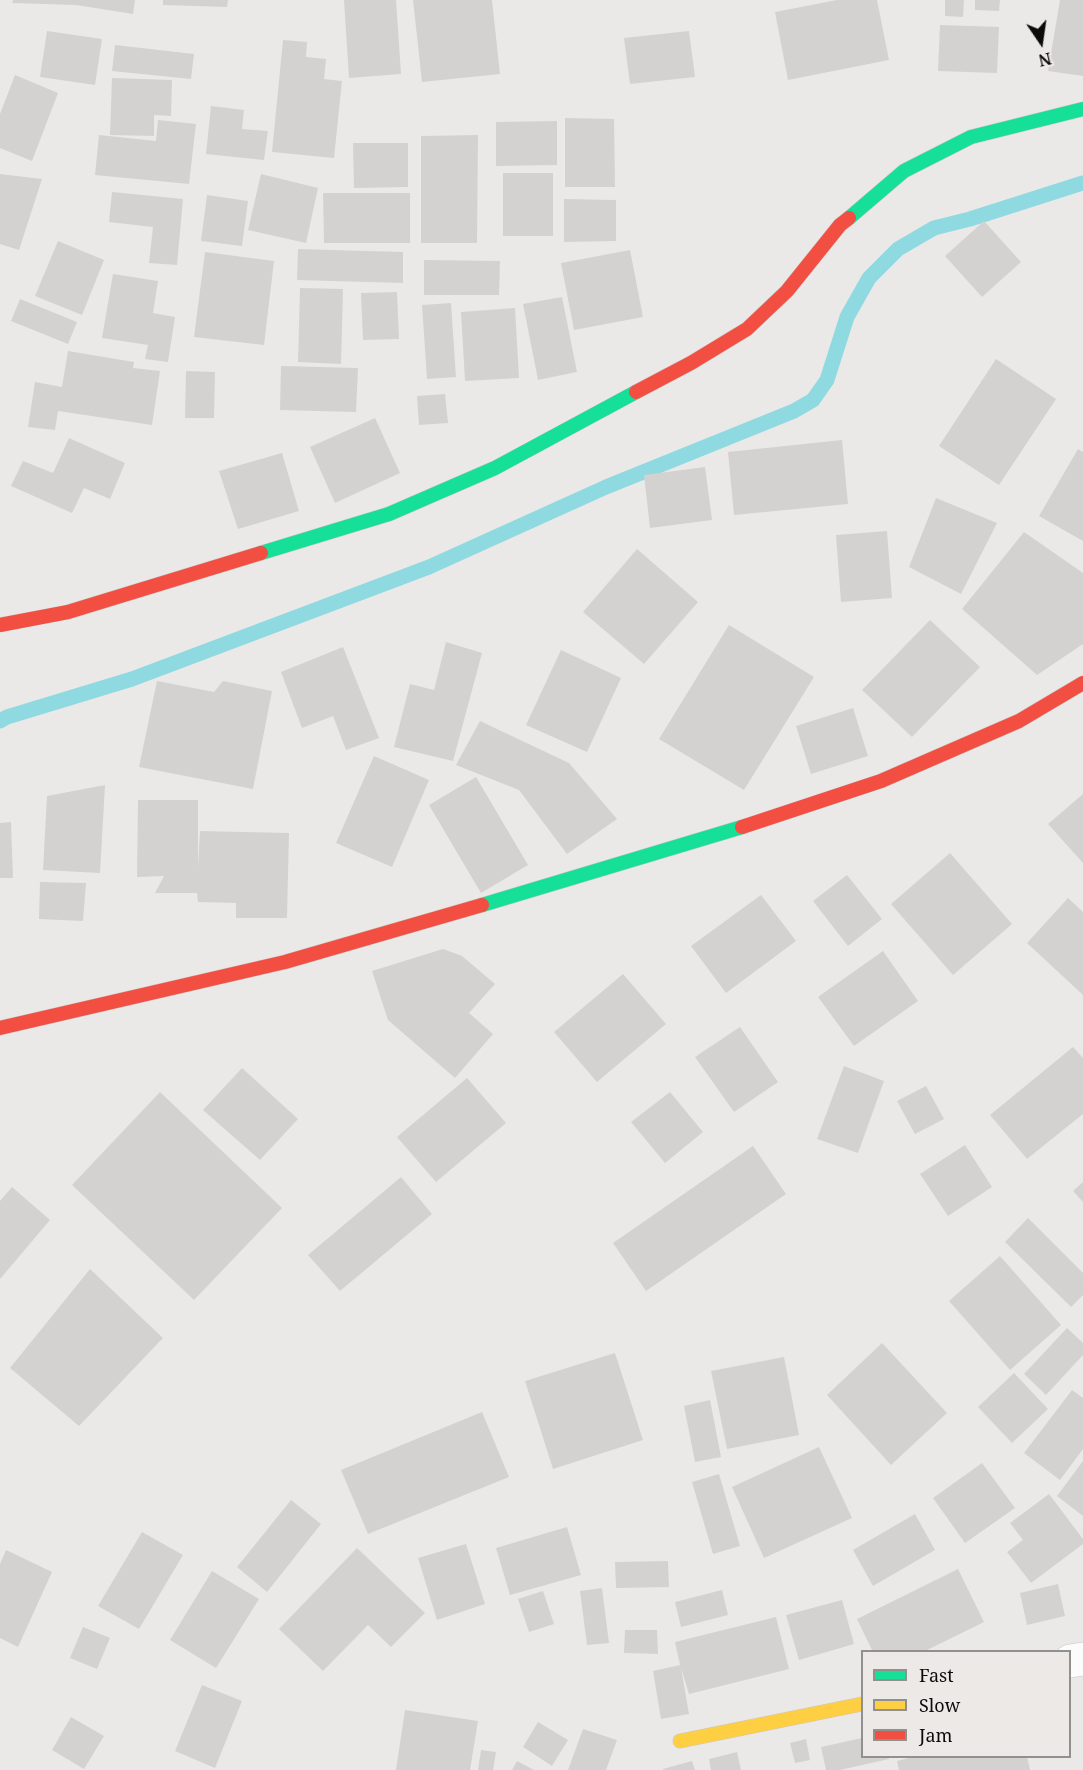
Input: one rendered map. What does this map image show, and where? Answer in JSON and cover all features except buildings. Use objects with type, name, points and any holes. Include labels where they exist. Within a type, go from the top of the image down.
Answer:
[{"type":"street","points":[[0,625],[68,612],[389,514],[495,468],[691,363],[747,329],[787,291],[840,225],[903,171],[971,137],[1083,109]]},
{"type":"street","points":[[0,1028],[285,962],[747,825],[881,781],[1019,721],[1083,683]]},
{"type":"street","points":[[680,1741],[861,1704]]},
{"type":"waterway","points":[[0,721],[132,679],[429,567],[606,487],[794,411],[813,400],[827,380],[847,317],[869,278],[898,249],[934,228],[1083,183]]},
{"type":"traffic: fast","points":[[849,218],[904,171],[971,137],[1083,109]]},
{"type":"traffic: fast","points":[[261,553],[389,514],[495,468],[636,392]]},
{"type":"traffic: fast","points":[[482,905],[742,827]]},
{"type":"traffic: slow","points":[[680,1741],[861,1704]]},
{"type":"traffic: jam","points":[[636,392],[691,363],[747,329],[787,291],[840,225],[849,218]]},
{"type":"traffic: jam","points":[[0,625],[68,612],[261,553]]},
{"type":"traffic: jam","points":[[742,827],[881,781],[1019,721],[1083,683]]},
{"type":"traffic: jam","points":[[0,1028],[285,962],[482,905]]}]
